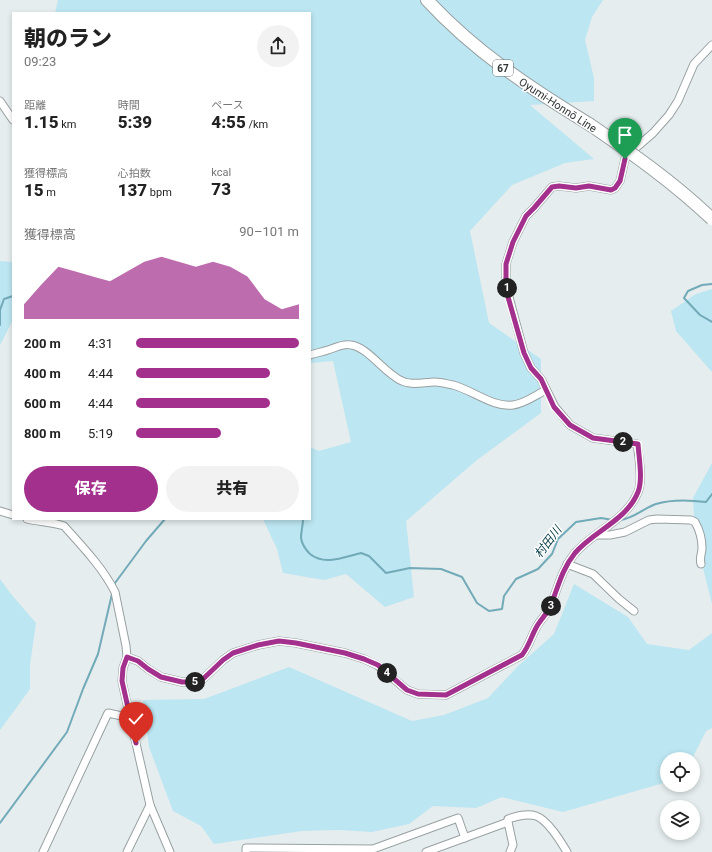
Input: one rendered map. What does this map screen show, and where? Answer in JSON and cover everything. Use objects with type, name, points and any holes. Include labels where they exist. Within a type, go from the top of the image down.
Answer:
[{"type":"main road","name":"Oyumi-Honnō Line","points":[[428,0],[463,36],[485,55],[543,96],[638,157],[664,176],[712,219]]},
{"type":"street","points":[[127,657],[138,661],[161,677],[182,682],[196,682],[203,679],[223,660],[233,653],[258,645],[279,641],[296,643],[345,653],[364,659],[378,665],[407,690],[418,694],[446,695],[522,655],[528,648],[536,627],[550,607],[567,564],[576,552],[618,518],[633,503],[639,491],[640,473],[638,444],[593,438],[570,425],[554,407],[541,379],[531,368],[524,353],[508,297],[506,264],[513,242],[526,216],[552,187],[559,186],[576,188],[589,186],[611,190],[615,188],[620,181],[625,159],[653,133],[669,115],[678,101],[694,64],[712,46]]},
{"type":"street","points":[[0,101],[12,119]]},
{"type":"street","points":[[311,355],[350,344],[360,347],[395,378],[403,382],[410,384],[436,382],[443,383],[468,390],[505,405],[514,405],[546,390]]},
{"type":"street","points":[[0,511],[12,515]]},
{"type":"street","points":[[32,520],[64,526],[94,561],[115,592],[127,657],[123,668],[122,681],[150,805],[170,852]]},
{"type":"street","points":[[599,533],[610,534],[626,532],[649,520],[691,520],[695,522],[699,532],[702,548],[700,559],[701,564]]},
{"type":"street","points":[[567,564],[593,574],[634,611]]},
{"type":"street","points":[[45,851],[108,713],[131,718]]},
{"type":"street","points":[[127,852],[150,805]]},
{"type":"street","points":[[426,852],[508,822],[508,819],[522,815],[536,816],[543,819],[567,852]]},
{"type":"street","points":[[246,852],[246,848],[373,849],[458,818],[465,838]]},
{"type":"street","points":[[508,822],[513,845],[510,852]]},
{"type":"shaded area","points":[[58,0],[603,0],[592,17],[585,40],[594,78],[594,101],[530,105],[594,159],[565,163],[512,185],[470,231],[489,323],[541,359],[541,413],[477,460],[406,521],[414,597],[385,607],[346,574],[324,580],[283,573],[277,549],[263,520],[311,520],[311,447],[319,451],[351,442],[333,361],[311,363],[311,12],[55,12]]},
{"type":"shaded area","points":[[0,261],[12,262],[12,322],[0,345]]},
{"type":"shaded area","points":[[712,289],[712,372],[676,331],[671,311],[696,294]]},
{"type":"shaded area","points":[[712,463],[712,604],[703,568],[705,559],[695,532],[693,498]]},
{"type":"shaded area","points":[[0,579],[36,623],[30,665],[30,689],[0,730]]},
{"type":"shaded area","points":[[574,584],[628,617],[647,644],[689,650],[712,633],[712,728],[706,731],[696,752],[660,752],[660,784],[563,812],[502,797],[476,808],[433,806],[409,824],[372,832],[338,830],[302,831],[214,844],[201,826],[173,811],[149,747],[143,700],[204,699],[289,667],[412,721],[444,715],[488,698],[518,666],[554,634]]},
{"type":"waterway","name":"村田川","points":[[712,284],[702,285],[688,291],[684,298],[700,315],[712,322]]},
{"type":"waterway","name":"村田川","points":[[0,325],[0,310],[4,299],[12,296]]},
{"type":"waterway","name":"村田川","points":[[620,520],[629,518],[662,502],[681,500],[706,502],[712,494]]},
{"type":"waterway","name":"村田川","points":[[303,520],[301,536],[302,542],[308,552],[316,558],[335,560],[361,553],[369,556],[386,573],[410,568],[441,569],[462,577],[477,603],[489,611],[502,609],[504,596],[516,579],[538,569],[552,554],[558,539],[576,522],[601,518],[613,520]]},
{"type":"waterway","points":[[114,586],[146,541],[164,520]]},
{"type":"waterway","points":[[0,823],[67,732],[98,654],[112,594]]},
{"type":"route","points":[[136,743],[122,681],[123,668],[127,657],[138,661],[161,677],[182,682],[196,682],[203,679],[223,660],[233,653],[258,645],[279,641],[296,643],[316,646],[364,659],[378,665],[407,690],[418,694],[446,695],[497,668],[512,662],[522,655],[528,648],[536,627],[550,607],[565,567],[576,552],[633,503],[639,491],[640,473],[638,444],[593,438],[570,425],[554,407],[541,379],[531,368],[524,353],[508,297],[506,264],[513,242],[526,216],[546,192],[552,187],[559,186],[576,188],[589,186],[611,190],[615,188],[620,181],[625,159]]}]
